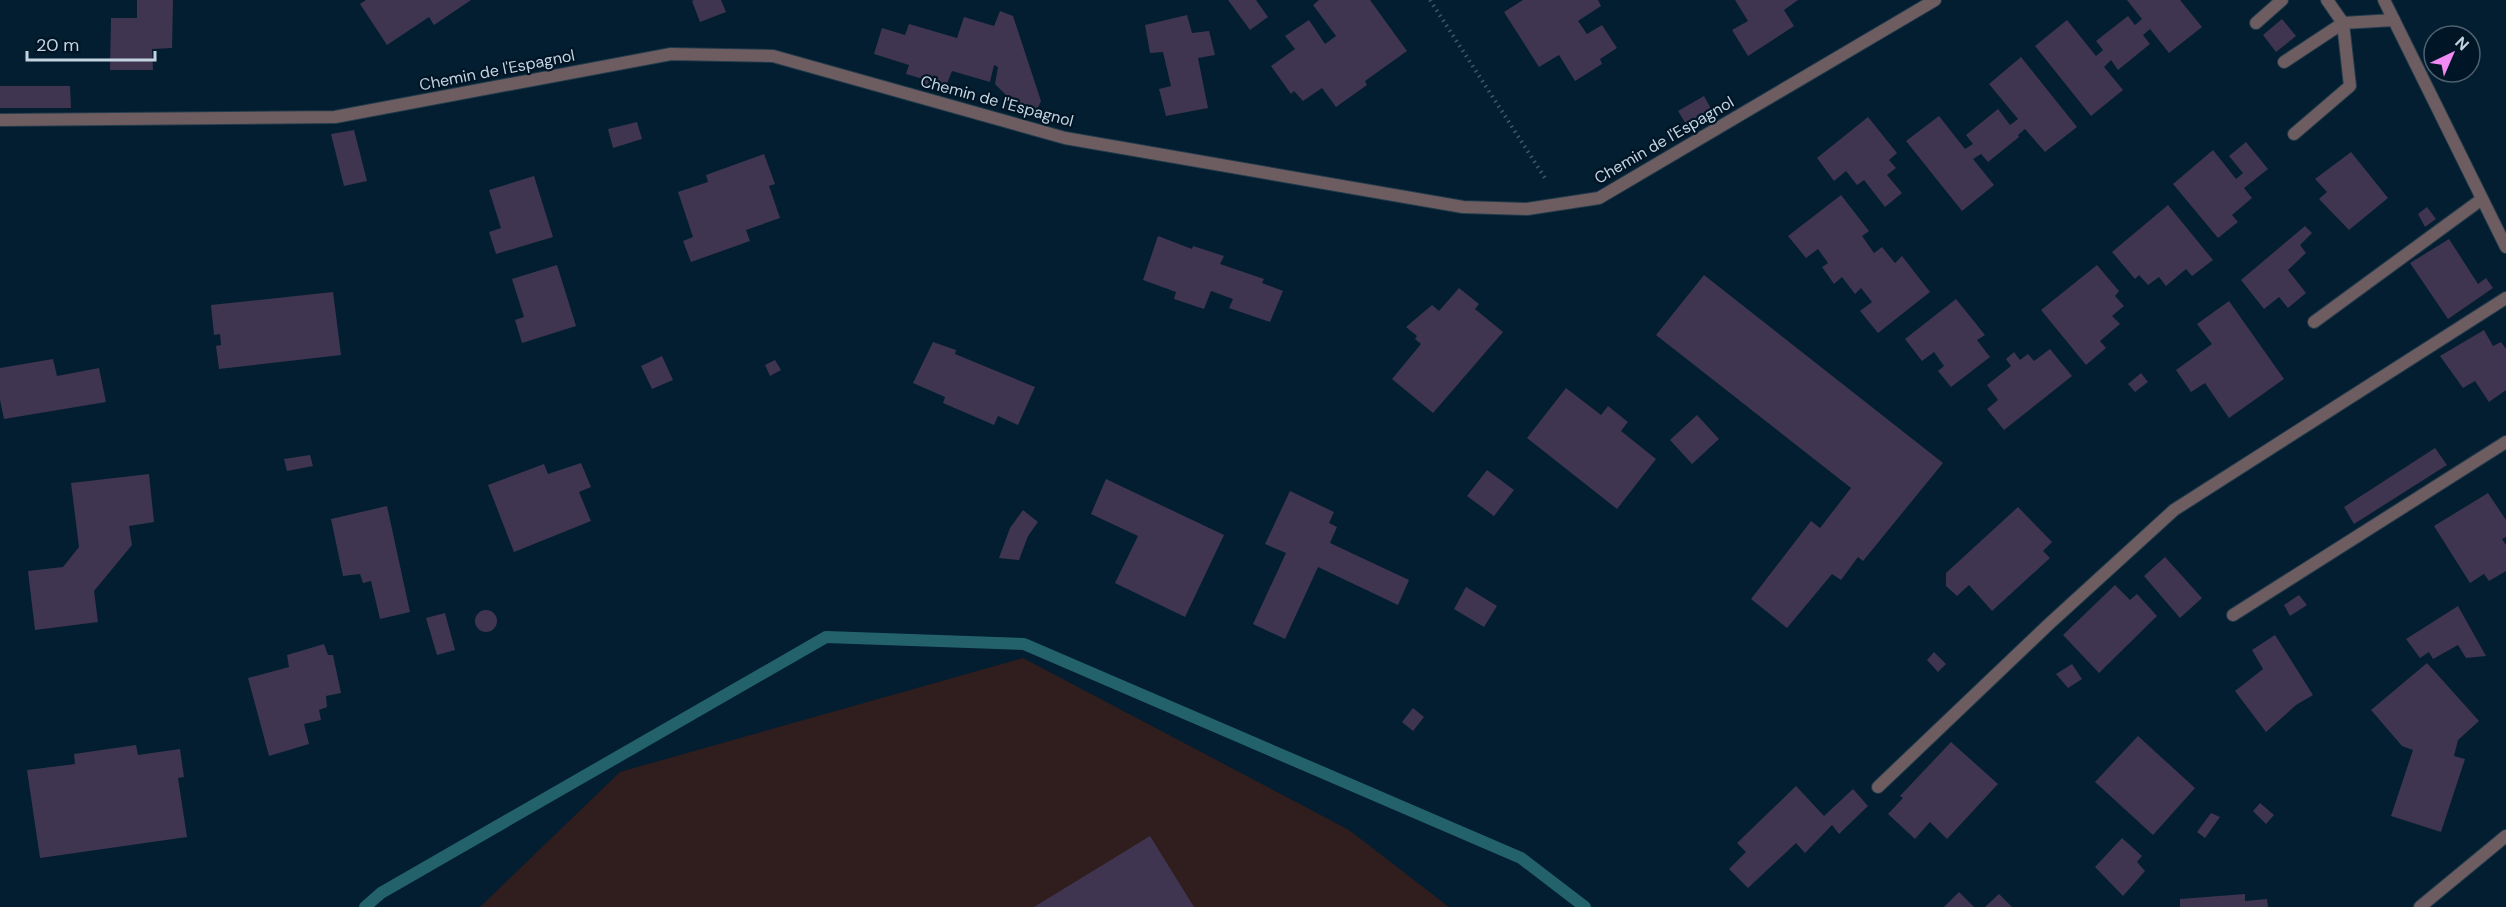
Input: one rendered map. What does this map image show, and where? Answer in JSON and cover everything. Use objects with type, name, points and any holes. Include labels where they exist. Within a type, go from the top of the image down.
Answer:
[{"type":"street","name":"Chemin de l'Espagnol","points":[[0,120],[335,117],[671,54],[773,56],[1065,138],[1463,207],[1527,210],[1599,198],[1935,0]]},
{"type":"street","points":[[2256,23],[2282,0]]},
{"type":"street","points":[[2294,134],[2350,87],[2343,23],[2327,0]]},
{"type":"street","points":[[2384,0],[2506,247]]},
{"type":"street","points":[[2284,62],[2343,23],[2394,20]]},
{"type":"street","points":[[2314,322],[2482,199]]},
{"type":"street","points":[[1878,788],[2049,624],[2174,510],[2506,298]]},
{"type":"street","points":[[2233,615],[2506,442]]},
{"type":"street","points":[[2420,907],[2506,836]]},
{"type":"path","points":[[1430,0],[1562,204]]},
{"type":"shaded area","points":[[1023,658],[1349,830],[1449,907],[480,907],[620,772]]},
{"type":"building","points":[[137,0],[173,0],[172,48],[152,49],[153,70],[110,70],[111,18],[137,18]]},
{"type":"building","points":[[366,0],[471,0],[434,25],[429,17],[387,45],[360,4]]},
{"type":"building","points":[[721,0],[726,12],[700,22],[692,1]]},
{"type":"building","points":[[1228,0],[1256,0],[1268,17],[1250,30]]},
{"type":"building","points":[[1319,0],[1370,0],[1407,51],[1365,81],[1367,85],[1336,107],[1322,88],[1303,101],[1294,91],[1291,94],[1271,66],[1295,49],[1285,36],[1309,20],[1325,44],[1336,36],[1313,5]]},
{"type":"building","points":[[1523,0],[1598,0],[1601,6],[1578,21],[1587,34],[1602,25],[1617,48],[1600,59],[1602,64],[1575,81],[1559,55],[1539,67],[1504,12]]},
{"type":"building","points":[[1735,0],[1798,0],[1784,10],[1794,26],[1748,56],[1732,30],[1748,21]]},
{"type":"building","points":[[2127,0],[2180,0],[2202,27],[2169,53],[2150,29],[2143,35],[2150,44],[2118,70],[2111,60],[2104,67],[2123,90],[2091,116],[2035,46],[2067,20],[2096,56],[2103,50],[2096,41],[2128,16],[2135,25],[2142,19]]},
{"type":"building","points":[[1000,11],[1013,16],[1041,101],[1034,116],[1003,107],[1005,94],[995,84],[998,67],[994,65],[990,82],[952,71],[944,91],[920,85],[923,79],[906,74],[909,65],[874,54],[882,28],[905,35],[909,24],[957,38],[964,17],[994,26]]},
{"type":"building","points":[[1187,15],[1192,33],[1209,31],[1215,55],[1198,58],[1208,108],[1166,116],[1159,89],[1171,86],[1163,52],[1150,53],[1145,25]]},
{"type":"building","points":[[2282,19],[2296,36],[2276,52],[2263,35]]},
{"type":"building","points":[[2021,57],[2077,127],[2045,152],[2025,129],[2018,135],[2019,137],[1988,162],[1981,154],[1973,159],[1994,185],[1962,211],[1906,141],[1939,116],[1965,149],[1973,144],[1966,135],[1998,109],[2010,125],[2018,119],[1989,84]]},
{"type":"building","points":[[0,86],[70,86],[71,108],[0,108]]},
{"type":"building","points":[[1704,96],[1711,109],[1686,124],[1678,111]]},
{"type":"building","points":[[1868,117],[1897,153],[1889,160],[1896,168],[1887,175],[1902,193],[1885,207],[1864,180],[1857,185],[1846,171],[1834,181],[1817,158]]},
{"type":"building","points":[[637,122],[642,139],[613,148],[608,129]]},
{"type":"building","points":[[354,130],[367,181],[344,186],[331,134]]},
{"type":"building","points":[[2246,142],[2268,169],[2244,188],[2252,198],[2232,215],[2238,222],[2218,238],[2173,184],[2213,150],[2236,179],[2243,173],[2229,156]]},
{"type":"building","points":[[2351,152],[2388,198],[2349,230],[2319,199],[2327,192],[2315,179]]},
{"type":"building","points":[[764,154],[775,184],[769,186],[780,218],[746,230],[750,241],[691,262],[683,241],[693,237],[678,192],[708,182],[706,175]]},
{"type":"building","points":[[534,176],[553,237],[496,254],[489,232],[501,228],[489,190]]},
{"type":"building","points":[[1841,195],[1869,231],[1862,236],[1874,253],[1882,247],[1895,263],[1902,256],[1930,292],[1878,333],[1860,311],[1872,302],[1861,288],[1855,294],[1842,277],[1834,284],[1822,267],[1828,263],[1818,249],[1806,258],[1788,236]]},
{"type":"building","points":[[2168,205],[2213,260],[2192,276],[2186,269],[2166,286],[2159,277],[2148,285],[2139,275],[2135,279],[2112,252]]},
{"type":"building","points":[[2427,207],[2436,219],[2425,227],[2418,214]]},
{"type":"building","points":[[2305,226],[2312,233],[2300,245],[2306,253],[2288,270],[2306,293],[2288,308],[2279,297],[2264,309],[2241,280]]},
{"type":"building","points":[[1158,236],[1192,249],[1193,246],[1224,256],[1220,264],[1264,279],[1262,283],[1283,291],[1270,322],[1229,308],[1233,299],[1211,291],[1204,309],[1174,299],[1176,292],[1143,280]]},
{"type":"building","points":[[2449,239],[2478,284],[2486,278],[2493,288],[2448,319],[2410,263]]},
{"type":"building","points":[[557,265],[576,326],[522,343],[515,320],[524,317],[512,279]]},
{"type":"building","points":[[2097,265],[2119,291],[2115,296],[2124,306],[2112,316],[2120,324],[2100,341],[2106,348],[2086,365],[2041,310]]},
{"type":"building","points":[[1704,275],[1943,463],[1863,561],[1858,557],[1841,580],[1832,574],[1787,628],[1751,599],[1811,521],[1820,528],[1851,488],[1656,335]]},
{"type":"building","points":[[1459,288],[1479,304],[1475,309],[1503,332],[1433,413],[1392,379],[1421,344],[1415,339],[1417,336],[1406,327],[1432,305],[1439,311]]},
{"type":"building","points":[[333,292],[341,355],[219,369],[216,346],[221,345],[220,334],[214,335],[211,305]]},
{"type":"building","points":[[1956,299],[1985,335],[1977,340],[1990,357],[1951,387],[1938,371],[1944,366],[1934,352],[1922,361],[1905,339]]},
{"type":"building","points":[[2229,301],[2284,379],[2229,418],[2205,383],[2191,392],[2176,370],[2212,344],[2197,324]]},
{"type":"building","points":[[2484,330],[2493,346],[2501,342],[2506,349],[2506,390],[2489,402],[2475,381],[2463,388],[2440,356]]},
{"type":"building","points":[[933,342],[956,350],[955,354],[1035,387],[1018,425],[998,416],[994,425],[943,403],[945,397],[913,383]]},
{"type":"building","points":[[2050,349],[2072,376],[2004,430],[1987,409],[1998,400],[1987,385],[2011,366],[2006,359],[2014,352],[2020,360],[2028,354],[2034,361]]},
{"type":"building","points":[[662,356],[673,380],[652,389],[641,366]]},
{"type":"building","points":[[53,359],[57,376],[99,368],[106,402],[4,419],[0,400],[0,368]]},
{"type":"building","points":[[775,360],[781,370],[770,376],[765,365]]},
{"type":"building","points":[[2141,373],[2148,382],[2135,392],[2128,384]]},
{"type":"building","points":[[1566,388],[1601,415],[1608,406],[1628,422],[1621,431],[1656,459],[1617,509],[1527,438]]},
{"type":"building","points":[[1697,415],[1719,439],[1692,464],[1670,440]]},
{"type":"building","points":[[2435,448],[2447,465],[2354,524],[2344,507]]},
{"type":"building","points":[[310,455],[313,466],[287,471],[284,459]]},
{"type":"building","points":[[581,463],[591,487],[579,492],[591,521],[514,552],[488,485],[544,464],[548,474]]},
{"type":"building","points":[[1487,470],[1514,490],[1494,516],[1467,496]]},
{"type":"building","points":[[149,474],[154,522],[129,526],[132,545],[94,591],[98,622],[35,630],[28,571],[63,567],[79,547],[71,483]]},
{"type":"building","points":[[1106,479],[1224,535],[1185,617],[1115,583],[1138,536],[1091,514]]},
{"type":"building","points":[[1290,491],[1334,512],[1329,523],[1337,527],[1330,543],[1409,580],[1398,605],[1318,567],[1285,639],[1253,624],[1286,553],[1265,544]]},
{"type":"building","points":[[2488,493],[2506,520],[2506,537],[2502,539],[2506,545],[2506,571],[2489,581],[2484,574],[2470,583],[2434,526]]},
{"type":"building","points":[[387,506],[410,612],[380,619],[371,581],[363,583],[360,574],[343,576],[331,519]]},
{"type":"building","points":[[2018,507],[2052,542],[2043,551],[2050,558],[1992,611],[1969,585],[1957,596],[1946,586],[1946,573]]},
{"type":"building","points":[[1023,510],[1038,522],[1028,536],[1019,560],[999,558],[1010,528]]},
{"type":"building","points":[[2165,557],[2202,598],[2180,618],[2144,576]]},
{"type":"building","points":[[2115,585],[2130,600],[2137,594],[2157,616],[2099,673],[2063,635]]},
{"type":"building","points":[[1466,587],[1497,606],[1484,627],[1454,609]]},
{"type":"building","points":[[2299,595],[2307,605],[2290,616],[2284,605]]},
{"type":"building","points":[[2458,606],[2486,656],[2466,658],[2458,645],[2433,659],[2429,652],[2420,658],[2406,639]]},
{"type":"building","points":[[486,610],[494,613],[497,621],[494,629],[486,632],[478,629],[475,621],[478,613]]},
{"type":"building","points":[[445,613],[455,650],[437,655],[426,618]]},
{"type":"building","points":[[2275,635],[2313,695],[2296,705],[2266,732],[2235,691],[2263,669],[2252,650]]},
{"type":"building","points":[[324,644],[328,655],[333,655],[341,693],[326,696],[327,707],[319,710],[321,720],[304,724],[309,744],[269,756],[248,678],[289,667],[287,655]]},
{"type":"building","points":[[1934,652],[1946,664],[1938,672],[1927,660]]},
{"type":"building","points":[[2427,663],[2479,721],[2458,740],[2454,756],[2465,759],[2441,832],[2391,816],[2413,750],[2402,746],[2371,710]]},
{"type":"building","points":[[2072,664],[2082,679],[2068,688],[2056,674]]},
{"type":"building","points":[[1413,708],[1424,717],[1413,731],[1402,722]]},
{"type":"building","points":[[2138,736],[2195,788],[2153,835],[2095,782]]},
{"type":"building","points":[[1951,742],[1998,784],[1947,839],[1930,822],[1915,839],[1888,814],[1903,798],[1900,796]]},
{"type":"building","points":[[136,745],[138,755],[180,749],[184,777],[178,778],[187,837],[40,858],[27,770],[75,764],[74,754]]},
{"type":"building","points":[[1796,786],[1824,816],[1853,789],[1868,806],[1839,834],[1832,825],[1805,853],[1796,843],[1748,888],[1729,869],[1746,852],[1737,843]]},
{"type":"building","points":[[2260,803],[2274,815],[2266,824],[2253,811]]},
{"type":"building","points":[[2211,813],[2220,817],[2205,838],[2197,832]]},
{"type":"building","points":[[1150,836],[1194,907],[1034,907]]},
{"type":"building","points":[[2122,838],[2142,856],[2137,862],[2145,871],[2123,896],[2095,867]]},
{"type":"building","points":[[1959,892],[1974,907],[1944,907]]},
{"type":"building","points":[[1999,894],[2012,907],[1985,907]]},
{"type":"building","points":[[2245,894],[2245,901],[2267,899],[2268,907],[2180,907],[2180,899]]},
{"type":"waterway","points":[[365,907],[381,893],[826,637],[1024,644],[1521,858],[1585,907]]}]
